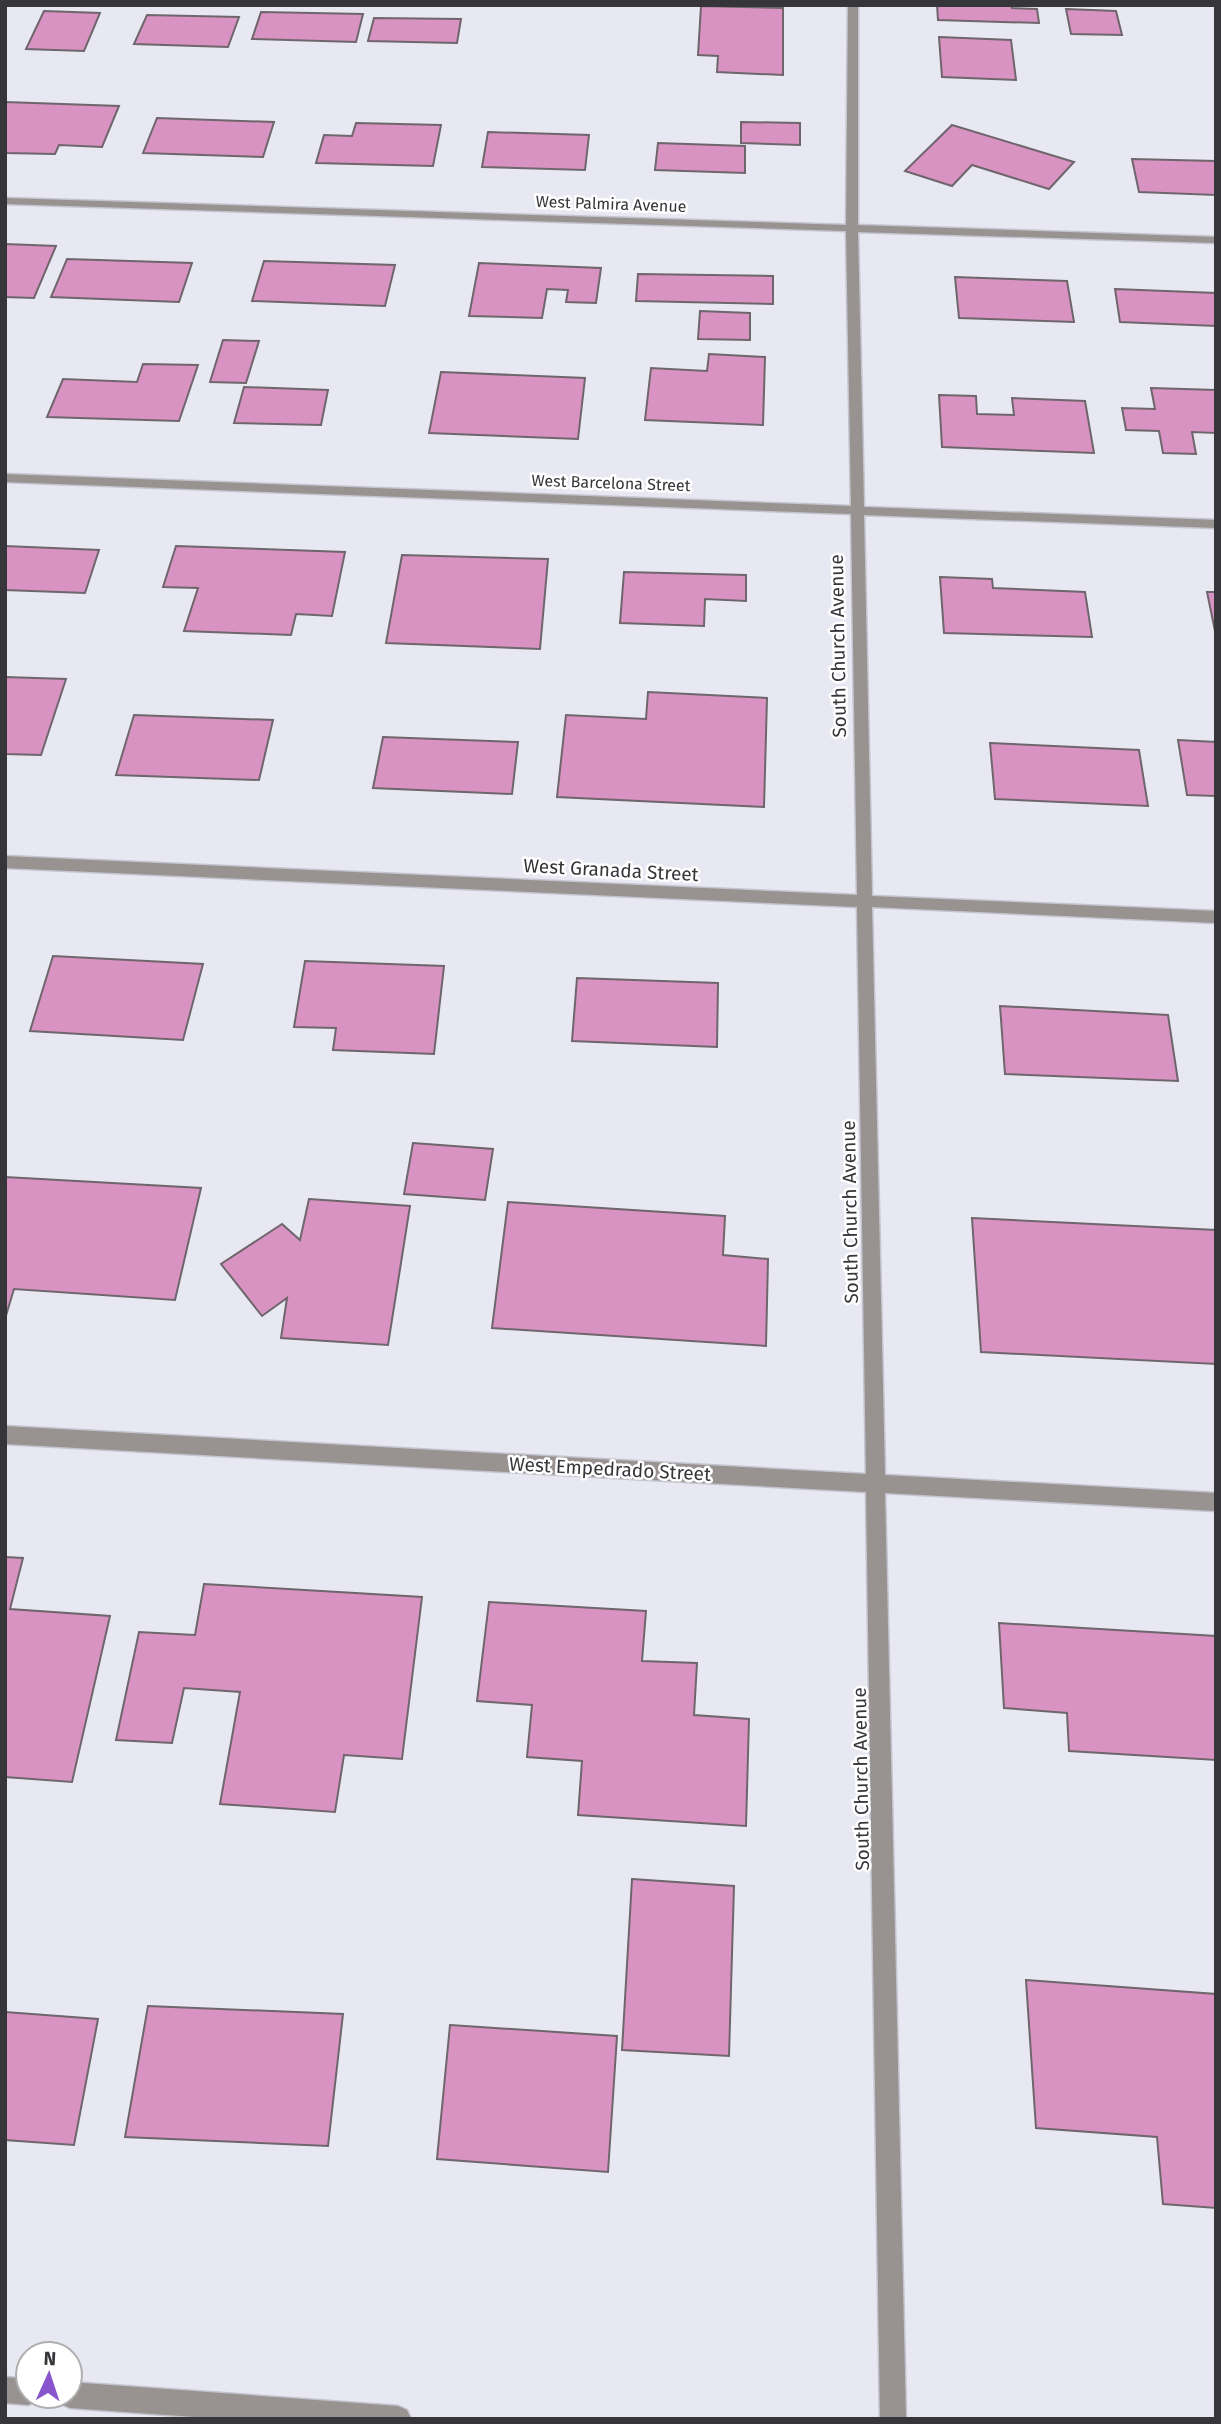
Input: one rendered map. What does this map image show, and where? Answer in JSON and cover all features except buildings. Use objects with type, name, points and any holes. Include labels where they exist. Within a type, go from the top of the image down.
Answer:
[{"type":"street","name":"South Church Avenue","points":[[853,5],[852,228],[893,2419]]},
{"type":"street","name":"West Palmira Avenue","points":[[5,201],[1216,240]]},
{"type":"street","name":"West Barcelona Street","points":[[5,478],[1216,524]]},
{"type":"street","name":"West Granada Street","points":[[5,862],[1216,917]]},
{"type":"street","name":"West Empedrado Street","points":[[5,1435],[1216,1502]]},
{"type":"street","points":[[84,2396],[398,2419]]}]
